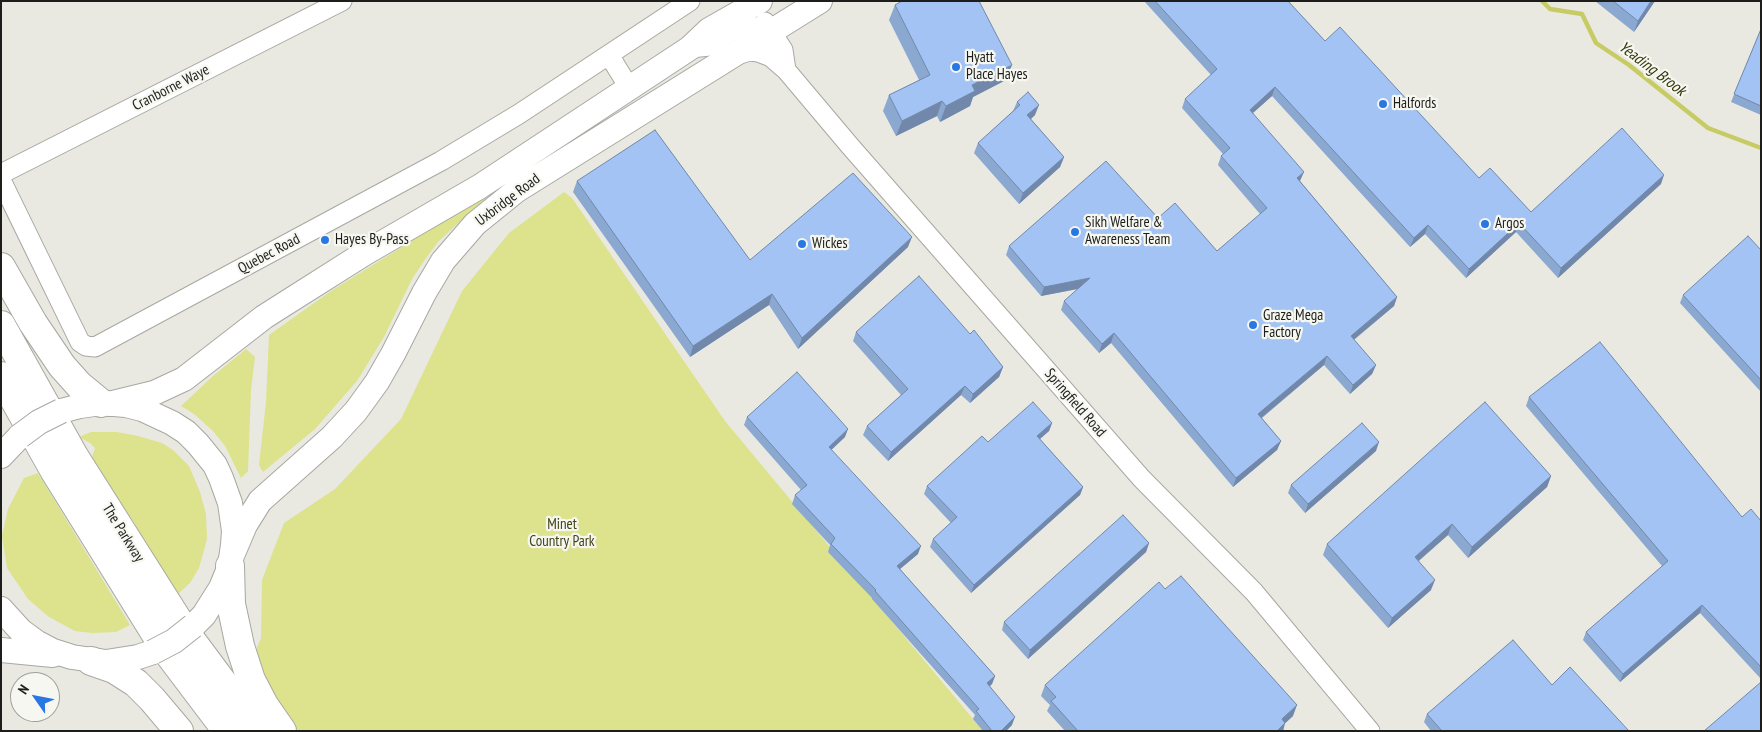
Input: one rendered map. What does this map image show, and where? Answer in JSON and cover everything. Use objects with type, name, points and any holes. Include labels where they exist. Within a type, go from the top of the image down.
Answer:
[{"type":"highway","points":[[1,267],[33,323],[62,366],[79,385],[105,403]]},
{"type":"highway","name":"The Parkway","points":[[1,325],[74,456],[181,625],[259,731]]},
{"type":"highway","name":"The Parkway","points":[[1,376],[54,470],[165,649],[227,731]]},
{"type":"highway","points":[[230,562],[232,604],[240,646],[251,680],[264,705],[282,731]]},
{"type":"highway","points":[[81,659],[114,670],[136,683],[179,731]]},
{"type":"main road","name":"Uxbridge Road","points":[[81,659],[122,660],[153,652],[174,641],[193,626],[213,602],[221,588],[245,525],[260,501],[326,443],[356,411],[377,382],[443,261],[475,224],[517,190],[820,1]]},
{"type":"main road","name":"Uxbridge Road","points":[[105,403],[154,393],[184,379],[264,317],[365,253],[479,187],[690,48],[709,30],[753,3]]},
{"type":"main road","points":[[1,456],[20,436],[39,422],[61,411],[80,406],[105,403],[142,409],[158,415],[186,432],[207,454],[222,478],[230,504],[234,531],[230,562]]},
{"type":"main road","points":[[1,609],[21,631],[36,642],[53,651],[81,659]]},
{"type":"main road","points":[[1,650],[81,659]]},
{"type":"street","name":"Cranborne Waye","points":[[1,174],[342,1]]},
{"type":"street","name":"Quebec Road","points":[[1,180],[80,342],[91,348],[441,161],[518,114],[690,1]]},
{"type":"street","name":"Springfield Road","points":[[753,3],[783,50],[786,70]]},
{"type":"street","points":[[690,48],[710,46],[730,32],[741,28],[756,27],[772,31]]},
{"type":"street","name":"Springfield Road","points":[[728,58],[741,53],[758,52],[770,57],[786,70],[850,146],[1142,479],[1254,592],[1370,731]]},
{"type":"street","points":[[609,55],[630,88]]},
{"type":"green space","name":"Minet Country Park","points":[[564,192],[572,198],[725,421],[983,731],[294,731],[271,698],[254,655],[261,638],[262,580],[284,523],[335,489],[401,419],[462,291],[509,233]]},
{"type":"green space","points":[[484,196],[487,199],[473,209],[438,242],[424,261],[412,279],[384,337],[357,381],[315,429],[263,472],[259,465],[266,402],[269,335],[331,291]]},
{"type":"green space","points":[[246,349],[255,357],[251,390],[248,471],[241,478],[225,446],[213,431],[194,414],[181,406]]},
{"type":"green space","points":[[91,432],[117,432],[162,443],[173,450],[189,466],[200,492],[206,514],[207,539],[199,568],[190,583],[177,595],[147,549],[134,522],[113,494],[92,457],[95,448],[79,437]]},
{"type":"green space","points":[[38,473],[130,625],[116,632],[92,633],[75,631],[49,617],[28,599],[7,568],[2,536],[8,509],[24,478]]},
{"type":"building","name":"Hyatt Place Hayes","points":[[902,1],[979,1],[1012,65],[972,85],[975,91],[946,106],[942,101],[902,121],[889,95],[930,75],[895,5]]},
{"type":"building","points":[[1155,1],[1288,1],[1325,41],[1340,27],[1479,178],[1490,168],[1531,212],[1622,128],[1664,175],[1561,268],[1519,223],[1469,269],[1428,225],[1414,238],[1275,87],[1250,110],[1304,172],[1297,178],[1397,297],[1351,336],[1376,365],[1353,385],[1327,356],[1258,414],[1281,441],[1236,478],[1114,333],[1102,344],[1064,301],[1090,278],[1044,287],[1009,246],[1106,161],[1158,218],[1175,203],[1217,251],[1267,208],[1221,156],[1230,148],[1185,99],[1217,69]]},
{"type":"building","points":[[1613,1],[1651,1],[1638,21]]},
{"type":"building","points":[[1761,29],[1761,106],[1734,94]]},
{"type":"building","points":[[1028,92],[1039,105],[1027,115],[1064,157],[1023,193],[978,143],[1020,105],[1017,102]]},
{"type":"building","points":[[655,130],[750,260],[853,173],[912,237],[802,338],[772,294],[693,346],[577,181]]},
{"type":"building","points":[[1748,236],[1761,250],[1761,380],[1683,295]]},
{"type":"building","points":[[919,276],[970,334],[974,330],[1003,367],[973,394],[965,386],[891,452],[867,426],[908,389],[856,332]]},
{"type":"building","points":[[1600,342],[1742,517],[1751,509],[1761,521],[1761,667],[1702,605],[1623,674],[1586,632],[1668,561],[1529,397]]},
{"type":"building","points":[[797,372],[848,429],[829,447],[921,546],[897,566],[995,676],[987,683],[1015,717],[1001,731],[992,731],[976,711],[979,709],[876,590],[831,544],[835,538],[795,495],[807,485],[747,417]]},
{"type":"building","points":[[1033,402],[1052,423],[1037,436],[1083,487],[974,585],[933,539],[957,517],[927,486],[982,436],[988,442]]},
{"type":"building","points":[[1485,402],[1551,476],[1472,547],[1452,524],[1415,557],[1435,580],[1392,618],[1327,544]]},
{"type":"building","points":[[1362,423],[1379,442],[1308,504],[1291,485]]},
{"type":"building","points":[[1123,515],[1149,543],[1030,650],[1004,622]]},
{"type":"building","points":[[1181,576],[1297,705],[1282,719],[1285,723],[1277,731],[1078,731],[1051,701],[1056,697],[1045,685],[1159,582],[1165,589]]},
{"type":"building","points":[[1513,640],[1552,685],[1570,667],[1629,731],[1442,731],[1427,714]]},
{"type":"building","points":[[1761,682],[1761,731],[1704,731]]},
{"type":"waterway","name":"Yeading Brook","points":[[1542,1],[1550,9],[1582,14],[1596,43],[1629,65],[1708,128],[1761,148]]},
{"type":"place","name":"Hyatt Place Hayes","points":[[956,67]]},
{"type":"place","name":"Halfords","points":[[1383,104]]},
{"type":"place","name":"Argos","points":[[1485,224]]},
{"type":"place","name":"Sikh Welfare & Awareness Team","points":[[1075,232]]},
{"type":"place","name":"Hayes By-Pass","points":[[325,240]]},
{"type":"place","name":"Wickes","points":[[802,244]]},
{"type":"place","name":"Graze Mega Factory","points":[[1253,325]]}]
